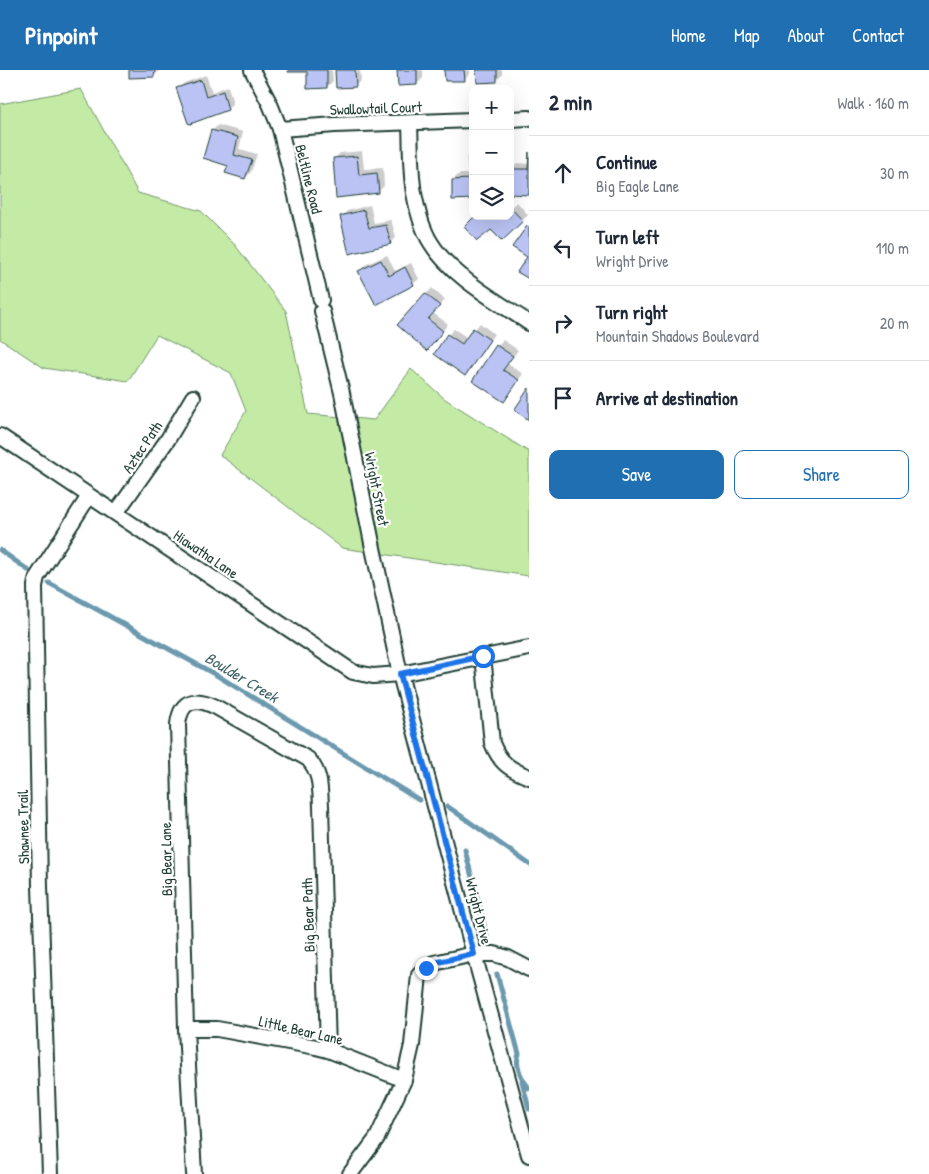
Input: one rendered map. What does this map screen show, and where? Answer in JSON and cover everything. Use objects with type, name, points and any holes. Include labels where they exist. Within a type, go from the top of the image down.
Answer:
[{"type":"street","name":"Beltline Road","points":[[252,70],[270,104],[280,129],[322,305]]},
{"type":"street","points":[[514,119],[529,118]]},
{"type":"street","name":"Swallowtail Court","points":[[280,129],[469,120]]},
{"type":"street","points":[[410,123],[414,192],[420,218],[431,243],[441,257],[468,281],[529,323]]},
{"type":"street","name":"Wright Street","points":[[322,305],[400,674]]},
{"type":"street","name":"Aztec Path","points":[[116,513],[168,439],[193,397]]},
{"type":"street","name":"Hiawatha Lane","points":[[0,436],[347,669],[364,675],[400,674],[529,648]]},
{"type":"street","name":"Shawnee Trail","points":[[50,1174],[40,897],[35,586],[37,577],[89,496]]},
{"type":"street","points":[[483,656],[492,743],[500,760],[506,766],[529,777]]},
{"type":"street","name":"Wright Drive","points":[[400,674],[529,1155]]},
{"type":"street","name":"Big Bear Lane","points":[[194,1174],[186,1029],[178,724],[183,706],[188,703],[204,702],[216,708],[308,759],[313,764],[320,778]]},
{"type":"street","name":"Big Bear Path","points":[[320,778],[328,1050]]},
{"type":"street","points":[[350,1174],[377,1138],[404,1080],[412,1045],[418,975],[434,963],[474,954],[494,954],[508,958],[529,969]]},
{"type":"street","name":"Little Bear Lane","points":[[186,1029],[217,1029],[328,1050],[404,1080]]},
{"type":"green space","points":[[81,89],[138,193],[201,211],[235,245],[286,311],[308,414],[374,420],[411,369],[445,399],[529,452],[529,576],[342,548],[220,455],[246,411],[231,373],[157,335],[128,381],[44,368],[0,339],[0,104]]},
{"type":"building","points":[[129,70],[155,70],[154,77],[129,78]]},
{"type":"building","points":[[288,70],[327,70],[327,88],[307,89],[307,72],[288,72]]},
{"type":"building","points":[[335,70],[355,70],[356,87],[336,88]]},
{"type":"building","points":[[397,70],[417,70],[417,85],[398,86]]},
{"type":"building","points":[[444,70],[464,70],[465,81],[445,81]]},
{"type":"building","points":[[476,70],[497,70],[497,82],[477,83]]},
{"type":"building","points":[[201,80],[206,97],[223,91],[228,110],[190,124],[188,123],[176,88]]},
{"type":"building","points":[[211,130],[238,137],[234,155],[252,160],[245,179],[225,173],[228,166],[203,158]]},
{"type":"building","points":[[529,152],[529,195],[514,194],[514,169],[528,169]]},
{"type":"building","points":[[357,156],[359,175],[377,173],[379,193],[336,198],[333,158]]},
{"type":"building","points":[[469,179],[469,199],[452,200],[452,180]]},
{"type":"building","points":[[364,210],[369,228],[386,225],[391,244],[349,254],[340,216]]},
{"type":"building","points":[[514,211],[523,221],[502,241],[491,230],[477,241],[464,227],[471,220],[514,220]]},
{"type":"building","points":[[527,226],[529,227],[529,279],[517,272],[527,257],[512,247]]},
{"type":"building","points":[[381,260],[389,276],[405,267],[414,285],[376,305],[358,271]]},
{"type":"building","points":[[425,293],[440,306],[428,319],[443,331],[427,351],[397,325]]},
{"type":"building","points":[[473,328],[490,340],[465,376],[434,354],[447,334],[462,344]]},
{"type":"building","points":[[496,345],[513,356],[503,370],[519,380],[504,402],[472,381]]},
{"type":"building","points":[[529,388],[529,420],[514,410]]},
{"type":"waterway","name":"Boulder Creek","points":[[0,550],[28,570]]},
{"type":"waterway","name":"Boulder Creek","points":[[49,583],[218,676],[419,800]]},
{"type":"waterway","name":"Boulder Creek","points":[[447,806],[529,864]]},
{"type":"waterway","points":[[465,850],[487,937]]},
{"type":"waterway","points":[[497,974],[519,1054],[518,1067],[521,1077],[529,1088]]},
{"type":"waterway","points":[[522,1081],[529,1109]]},
{"type":"route","points":[[426,968],[434,963],[474,954],[400,674],[483,656]]}]
